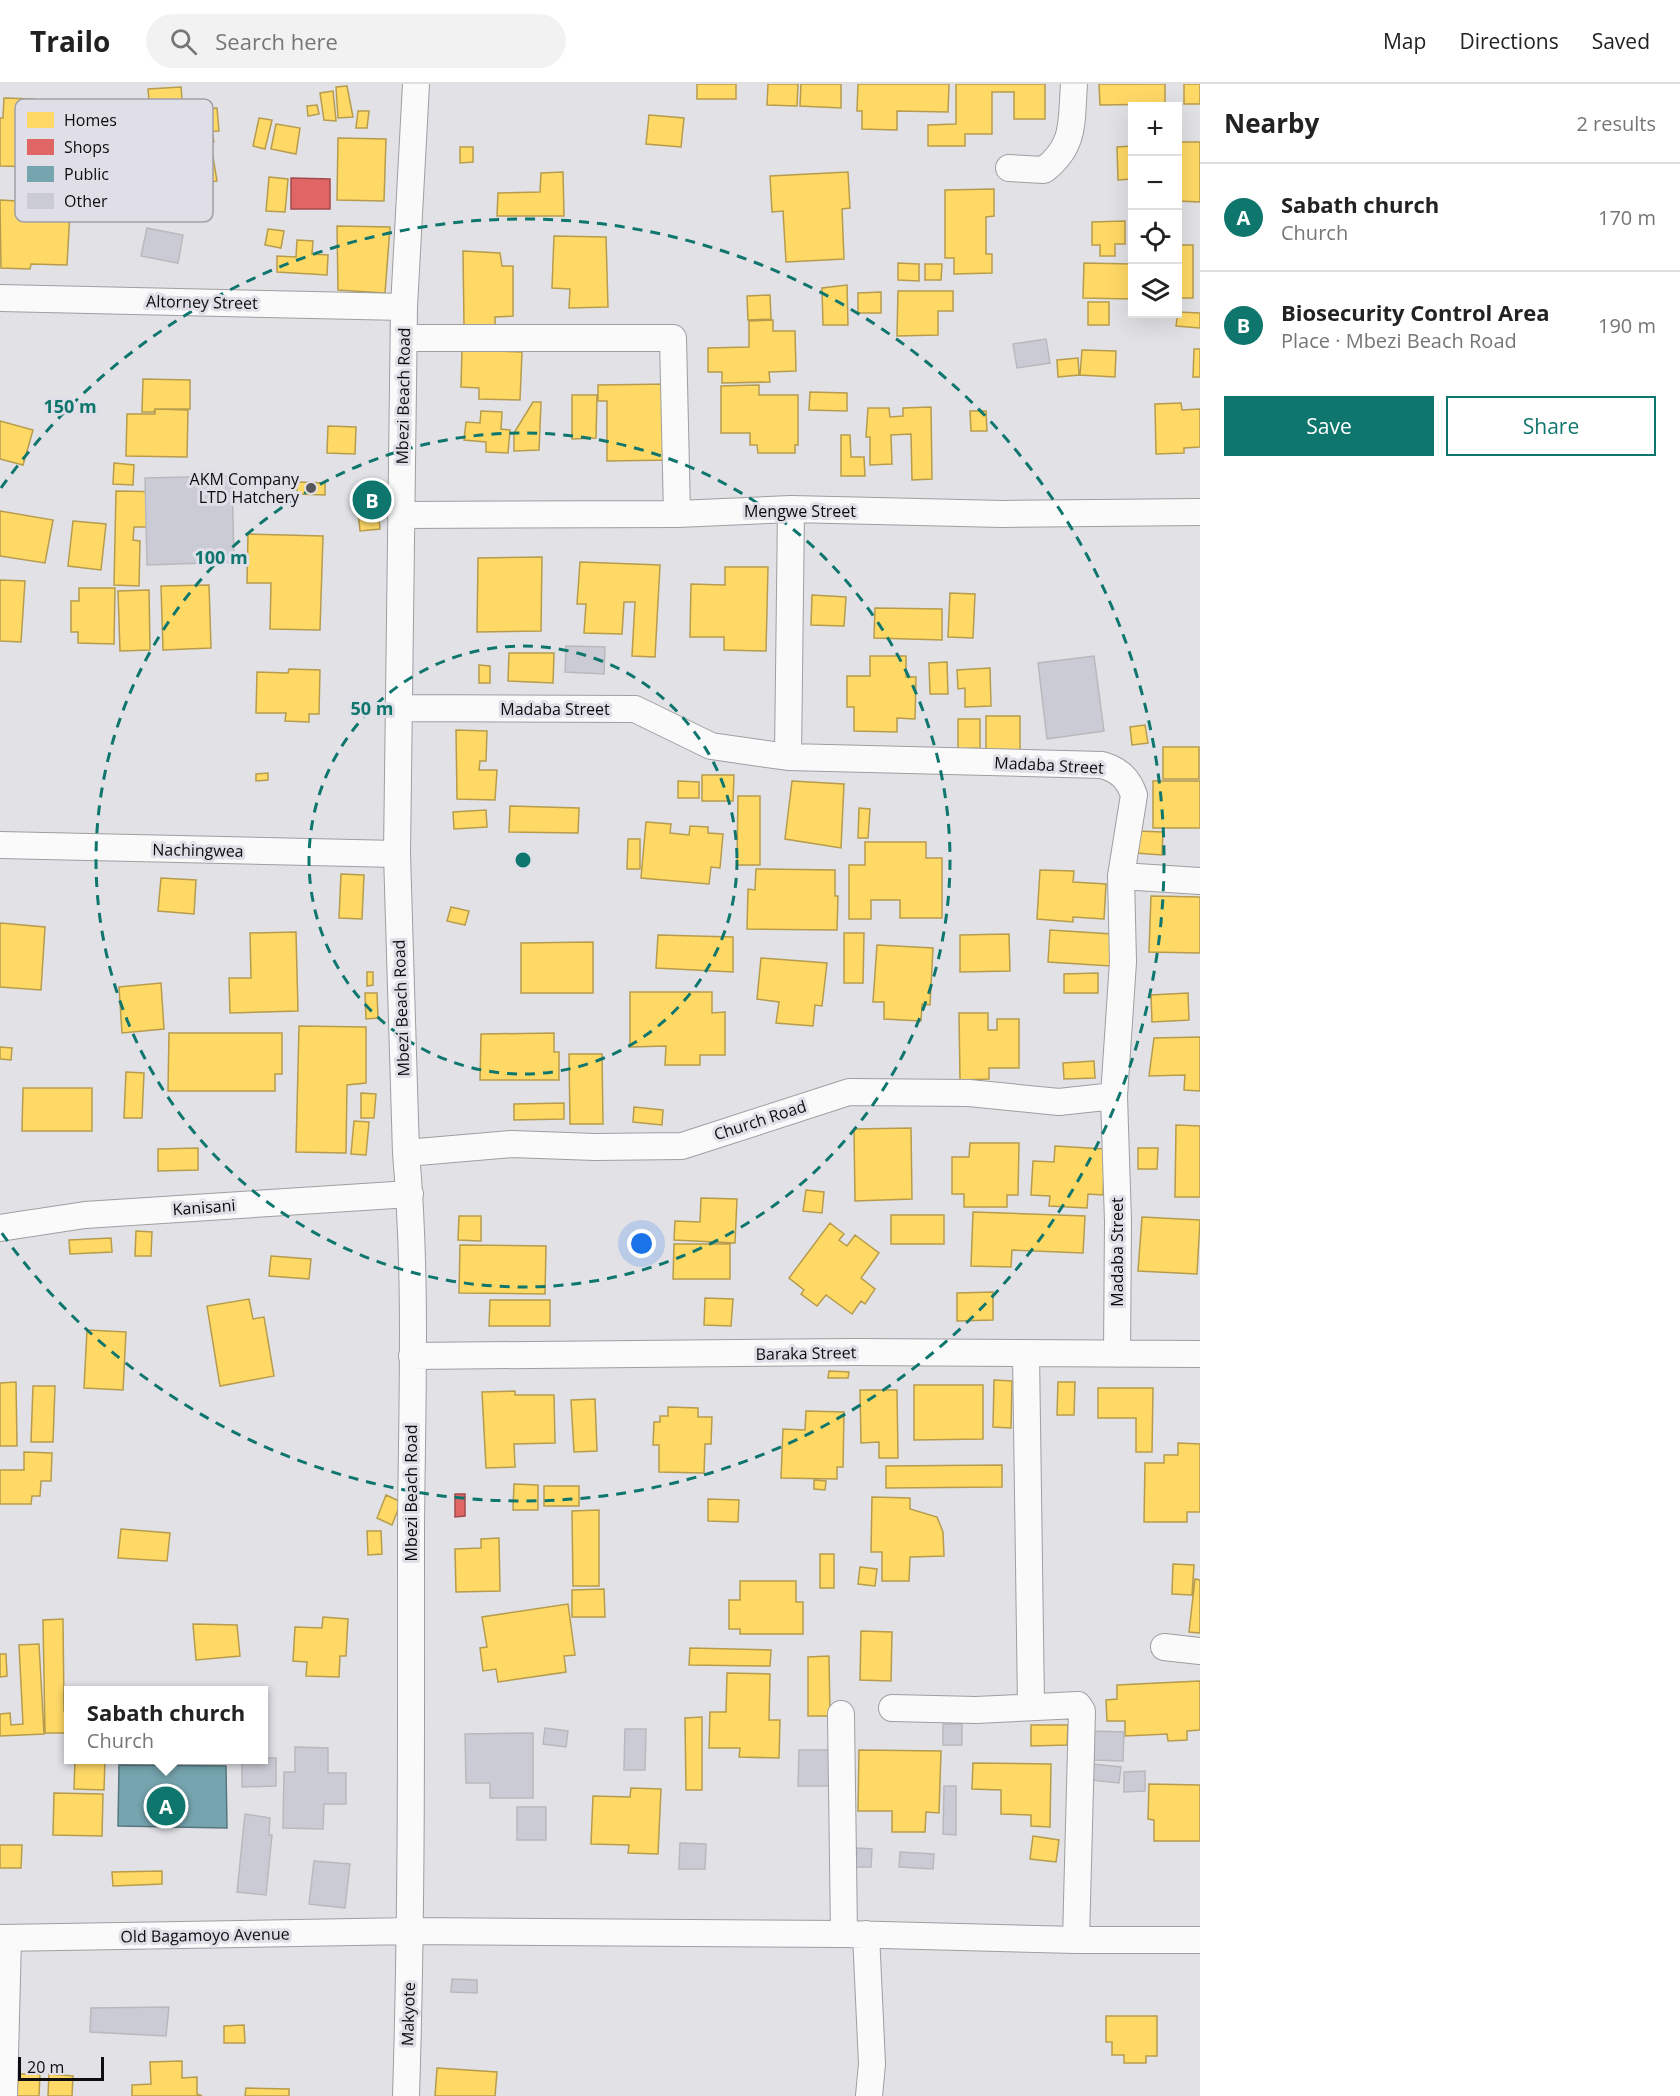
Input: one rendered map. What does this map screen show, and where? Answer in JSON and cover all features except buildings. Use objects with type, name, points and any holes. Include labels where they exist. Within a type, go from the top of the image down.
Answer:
[{"type":"street","name":"Mbezi Beach Road","points":[[411,1931],[410,1194],[406,1153],[397,854],[404,307],[416,84]]},
{"type":"street","points":[[1009,168],[1044,170],[1059,158],[1068,144],[1074,84]]},
{"type":"street","name":"Altorney Street","points":[[0,298],[404,307]]},
{"type":"street","points":[[404,338],[673,338],[677,514]]},
{"type":"street","points":[[788,757],[791,509]]},
{"type":"street","name":"Mengwe Street","points":[[401,515],[677,514],[791,509],[1003,514],[1200,512]]},
{"type":"street","name":"Madaba Street","points":[[400,708],[635,709],[711,746],[788,757],[1102,765],[1113,768],[1130,784],[1134,795],[1121,876],[1123,962],[1114,1096],[1118,1222],[1117,1354]]},
{"type":"street","name":"Nachingwea","points":[[0,845],[397,854]]},
{"type":"street","points":[[1121,876],[1200,881]]},
{"type":"street","name":"Church Road","points":[[406,1153],[512,1144],[595,1147],[682,1146],[849,1092],[969,1093],[1059,1101],[1114,1096]]},
{"type":"street","name":"Kanisani","points":[[0,1228],[85,1215],[410,1194]]},
{"type":"street","points":[[1026,1353],[1031,1706]]},
{"type":"street","name":"Baraka Street","points":[[412,1356],[1200,1354]]},
{"type":"street","points":[[1164,1647],[1200,1651]]},
{"type":"street","points":[[891,1708],[976,1710],[1078,1705],[1082,1711],[1076,1940]]},
{"type":"street","points":[[841,1714],[855,1934],[872,2064],[869,2096]]},
{"type":"street","name":"Old Bagamoyo Avenue","points":[[4,1939],[411,1931],[855,1934],[1076,1940],[1200,1940]]},
{"type":"street","name":"Makyote","points":[[406,2096],[411,1931]]},
{"type":"street","points":[[4,1939],[4,2096]]},
{"type":"place","name":"AKM Company LTD Hatchery","points":[[311,488]]},
{"type":"place","name":"Biosecurity Control Area","points":[[372,500]]},
{"type":"place","name":"Sabath church","points":[[166,1806]]}]
